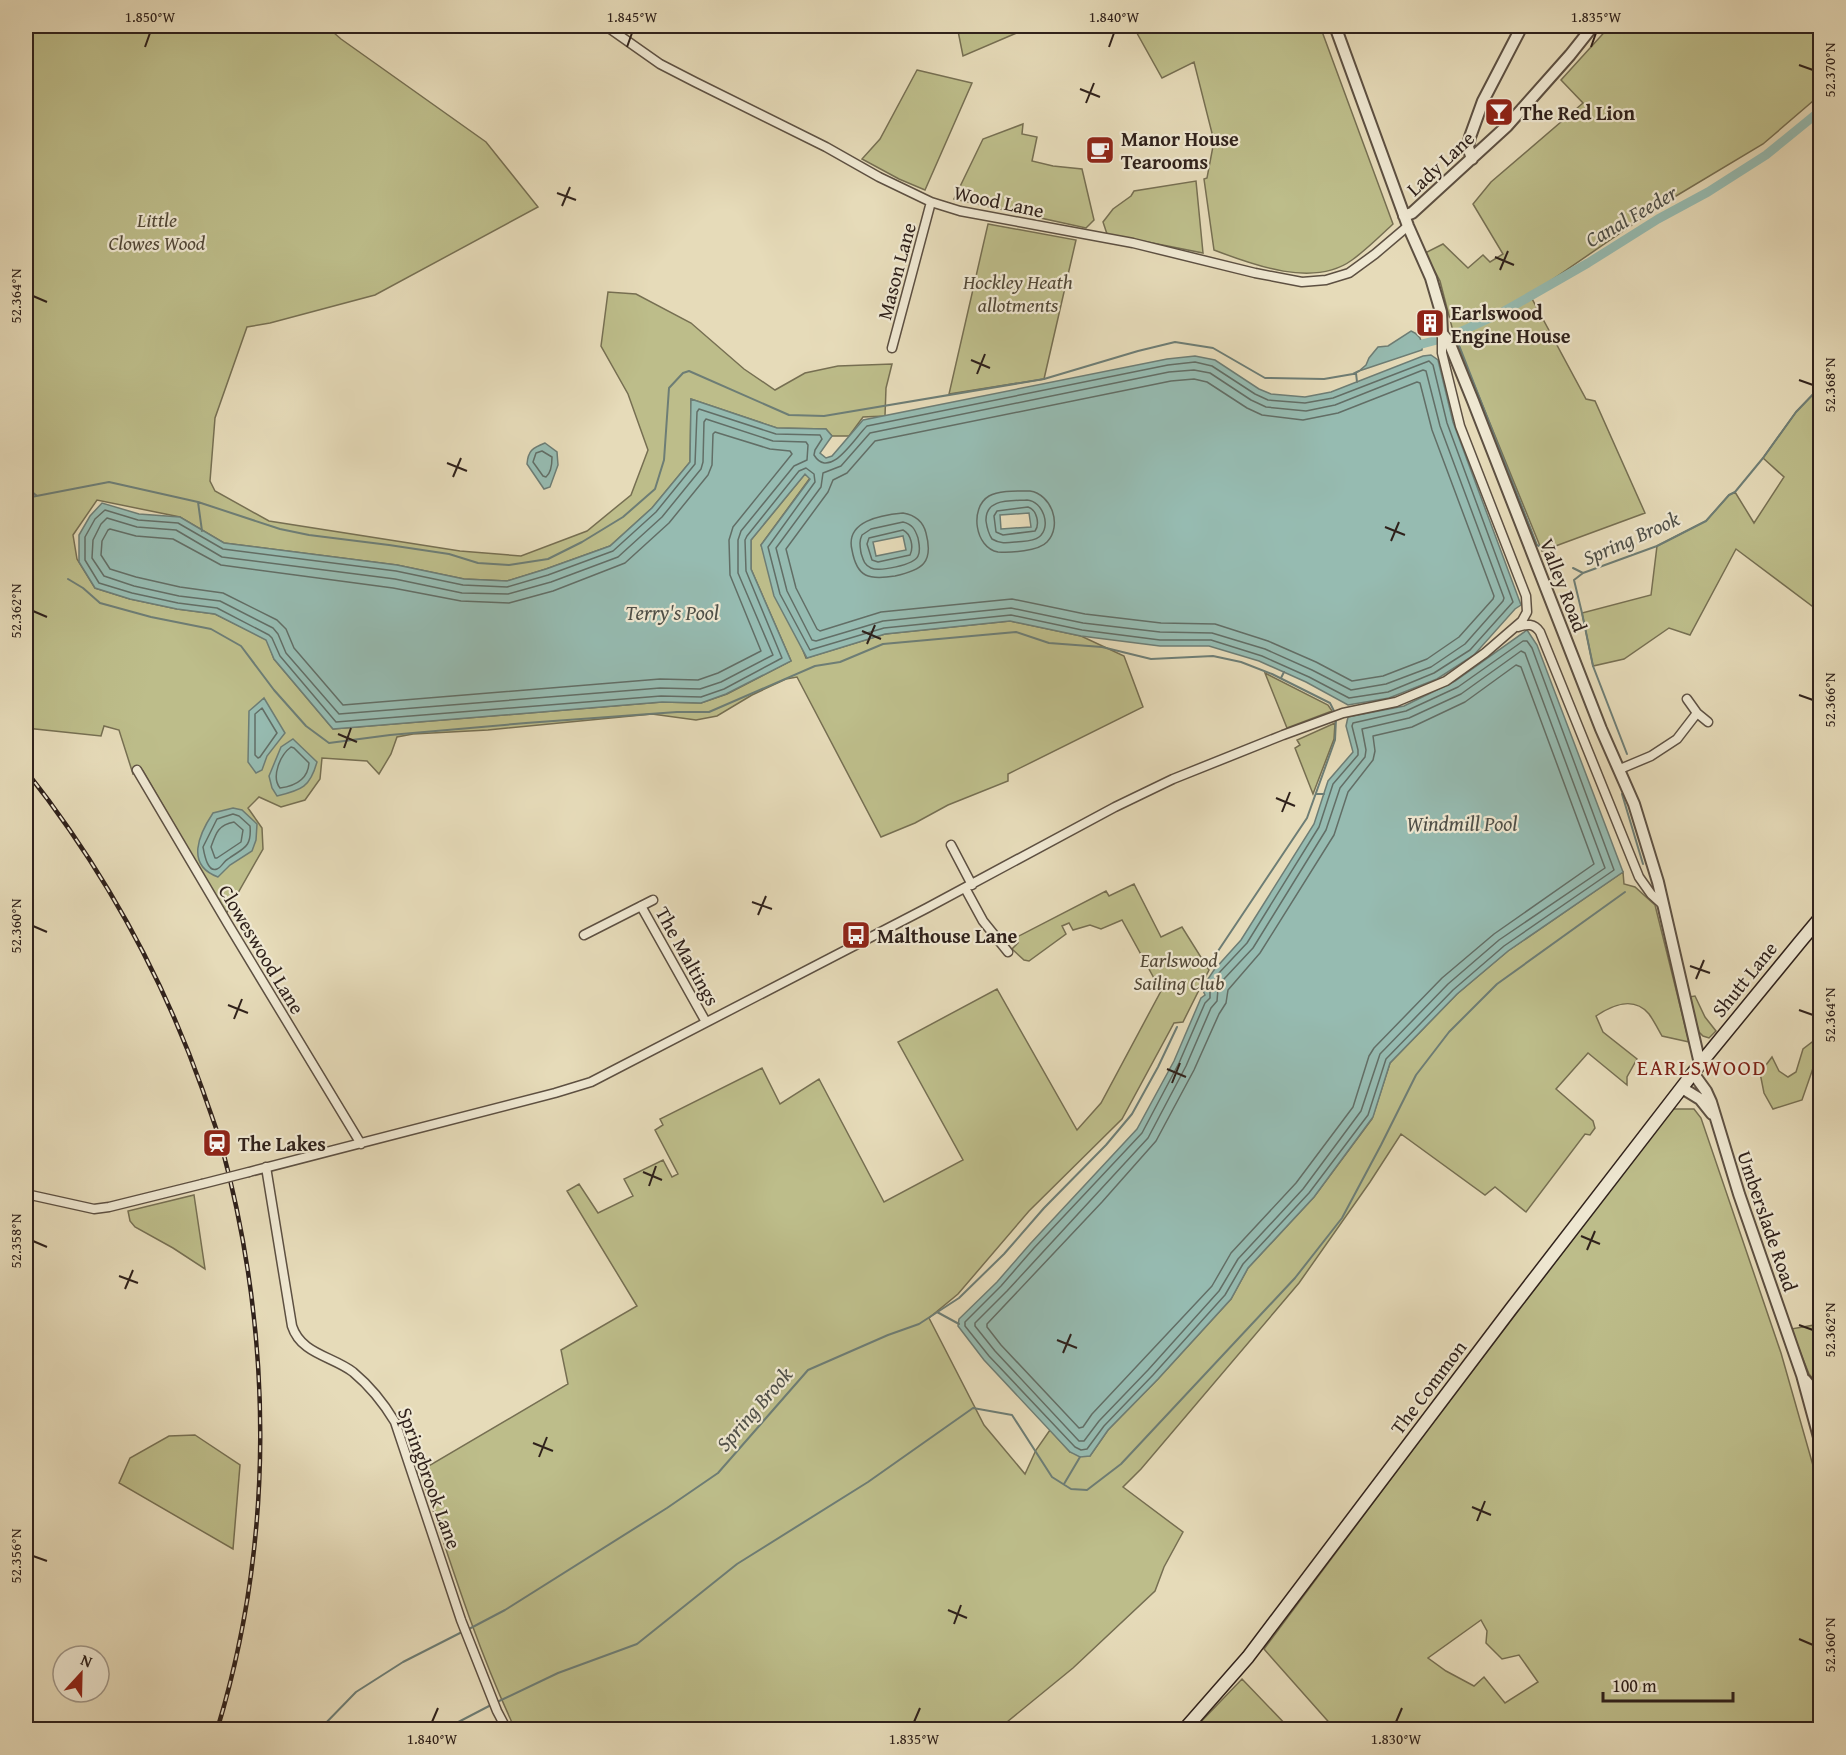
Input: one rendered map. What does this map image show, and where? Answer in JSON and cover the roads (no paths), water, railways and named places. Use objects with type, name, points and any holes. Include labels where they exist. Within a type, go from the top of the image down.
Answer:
[{"type":"main road","name":"Shutt Lane","points":[[1696,1069],[1821,918]]},
{"type":"main road","name":"The Common","points":[[1184,1730],[1248,1657],[1696,1069]]},
{"type":"street","name":"Wood Lane","points":[[606,26],[660,64],[826,147],[879,177],[932,202],[960,211],[1133,243],[1302,282],[1326,280],[1349,273],[1375,254],[1406,221]]},
{"type":"street","name":"Valley Road","points":[[1335,26],[1406,221],[1431,278],[1441,312],[1442,333],[1449,342],[1473,400],[1601,729],[1634,804],[1658,882],[1696,1069]]},
{"type":"street","points":[[1472,159],[1468,147],[1483,101],[1522,26]]},
{"type":"street","name":"Lady Lane","points":[[1406,221],[1507,126],[1593,26]]},
{"type":"street","name":"Mason Lane","points":[[892,348],[932,202]]},
{"type":"street","points":[[26,1194],[94,1209],[109,1208],[362,1144],[587,1083],[969,886],[1115,807],[1173,779],[1343,713],[1396,702],[1446,681],[1485,653],[1514,628],[1527,612],[1526,596],[1460,426],[1442,353],[1442,333]]},
{"type":"street","points":[[1514,628],[1531,624],[1540,632],[1639,877],[1651,894],[1662,904]]},
{"type":"street","points":[[1687,699],[1697,713],[1708,722]]},
{"type":"street","points":[[1620,769],[1651,756],[1677,739],[1697,713]]},
{"type":"street","name":"Cloweswood Lane","points":[[137,770],[362,1144]]},
{"type":"street","points":[[951,845],[983,921],[1008,952]]},
{"type":"street","name":"The Maltings","points":[[584,935],[653,900]]},
{"type":"street","name":"The Maltings","points":[[641,906],[706,1022]]},
{"type":"street","name":"Umberslade Road","points":[[1696,1069],[1706,1091],[1802,1375],[1821,1441]]},
{"type":"street","name":"Umberslade Road","points":[[1682,1088],[1700,1099],[1714,1117]]},
{"type":"street","name":"Springbrook Lane","points":[[266,1167],[294,1335],[313,1352],[350,1370],[368,1384],[395,1422],[461,1620],[497,1711],[507,1730]]},
{"type":"street","points":[[1802,1375],[1821,1398]]},
{"type":"water","points":[[1411,331],[1420,338],[1422,350],[1359,371],[1378,347],[1388,346]]},
{"type":"water","name":"Terry's Pool","points":[[1431,355],[1438,360],[1453,422],[1521,605],[1474,655],[1437,679],[1389,698],[1348,705],[1306,682],[1259,661],[1209,646],[1160,646],[1081,636],[1010,621],[885,634],[807,658],[774,596],[761,545],[810,479],[805,474],[751,540],[751,569],[791,661],[726,694],[701,703],[662,702],[333,729],[274,659],[266,640],[215,614],[130,599],[95,588],[79,562],[79,535],[90,516],[102,503],[139,514],[180,517],[224,543],[397,565],[464,579],[507,581],[610,546],[652,508],[690,462],[691,399],[777,428],[826,429],[832,436],[820,453],[826,458],[832,456],[863,420],[1167,359],[1195,356],[1215,360],[1259,389],[1271,394],[1305,397],[1331,392],[1423,356]],"holes":[[[1029,513],[1031,527],[1001,529],[1000,515]],[[903,536],[906,550],[876,556],[873,542]]]},
{"type":"water","points":[[545,443],[557,452],[558,465],[550,487],[544,489],[527,464],[532,450]]},
{"type":"water","name":"Windmill Pool","points":[[1527,630],[1537,645],[1623,872],[1508,951],[1457,994],[1390,1063],[1373,1117],[1314,1197],[1248,1268],[1231,1299],[1108,1430],[1090,1456],[1080,1457],[1070,1452],[984,1360],[958,1326],[959,1319],[997,1282],[1137,1129],[1174,1061],[1201,998],[1205,995],[1202,988],[1214,970],[1241,940],[1314,824],[1328,781],[1353,752],[1346,726],[1348,717],[1404,706],[1455,681]]},
{"type":"water","points":[[264,698],[285,733],[267,756],[262,770],[256,773],[248,762],[249,711]]},
{"type":"water","points":[[293,739],[317,762],[311,777],[304,786],[293,792],[277,796],[269,776],[281,747]]},
{"type":"water","points":[[233,808],[242,810],[257,824],[256,840],[252,851],[230,865],[218,877],[201,865],[198,848],[203,830],[213,813]]},
{"type":"waterway","name":"Canal Feeder","points":[[1451,336],[1501,313],[1658,219],[1708,192],[1766,155],[1820,111]]},
{"type":"waterway","points":[[1434,329],[1435,341]]},
{"type":"waterway","points":[[1455,335],[1537,545],[1541,547]]},
{"type":"waterway","name":"Canal Feeder","points":[[1422,344],[1437,340]]},
{"type":"waterway","points":[[26,498],[109,482],[198,502],[280,529],[449,554],[478,563],[509,565],[548,559],[582,542],[623,517],[655,489],[664,460],[669,388],[683,373],[689,371],[789,415],[824,416],[1044,379],[1175,342],[1213,348],[1265,378],[1324,379],[1359,371]]},
{"type":"waterway","points":[[1356,373],[1357,382]]},
{"type":"waterway","name":"Spring Brook","points":[[1627,754],[1593,666],[1574,580],[1583,573],[1657,546],[1706,521],[1729,495],[1735,492],[1796,412],[1820,387]]},
{"type":"waterway","points":[[26,487],[37,496]]},
{"type":"waterway","points":[[198,502],[202,531]]},
{"type":"waterway","points":[[1573,568],[1583,573]]},
{"type":"waterway","points":[[68,579],[100,603],[151,617],[211,629],[241,646],[274,690],[306,726],[329,743],[526,723],[677,712],[709,712],[815,666],[840,662],[883,644],[1016,632],[1049,643],[1102,647],[1151,659],[1213,656],[1241,662],[1272,674],[1330,703],[1335,713]]},
{"type":"waterway","points":[[1281,678],[1284,672]]},
{"type":"waterway","points":[[1208,966],[1307,818],[1335,740],[1336,719]]},
{"type":"waterway","points":[[1316,794],[1324,794]]},
{"type":"waterway","points":[[1622,794],[1643,864]]},
{"type":"waterway","points":[[497,1702],[558,1673],[637,1644],[737,1564],[868,1482],[973,1408],[1012,1415],[1052,1477],[1071,1489],[1087,1490],[1121,1464],[1295,1278],[1342,1218],[1416,1075],[1449,1032],[1497,984],[1625,892]]},
{"type":"waterway","name":"Spring Brook","points":[[467,1630],[505,1610],[667,1508],[718,1473],[808,1370],[919,1324],[959,1298],[1004,1254],[1132,1114],[1177,1027]]},
{"type":"waterway","points":[[937,1312],[959,1324]]},
{"type":"waterway","points":[[1064,1484],[1080,1457]]},
{"type":"waterway","name":"Spring Brook","points":[[319,1730],[356,1692],[403,1662],[462,1632]]},
{"type":"waterway","points":[[443,1730],[491,1705]]},
{"type":"railway","points":[[26,771],[80,845],[105,884],[149,964],[187,1048],[203,1091],[221,1144],[238,1216],[250,1289],[258,1363],[260,1437],[257,1511],[249,1585],[236,1658],[217,1730]]},
{"type":"place","name":"The Red Lion","points":[[1499,112]]},
{"type":"place","name":"Manor House Tearooms","points":[[1100,150]]},
{"type":"place","name":"Earlswood Engine House","points":[[1430,323]]},
{"type":"place","name":"Malthouse Lane","points":[[856,935]]},
{"type":"place","name":"The Lakes","points":[[217,1143]]},
{"type":"district","name":"EARLSWOOD","points":[[1702,1067]]},
{"type":"park label","name":"Little Clowes Wood","points":[[157,230]]},
{"type":"park label","name":"Hockley Heath allotments","points":[[1018,292]]},
{"type":"park label","name":"Earlswood Sailing Club","points":[[1179,970]]}]
